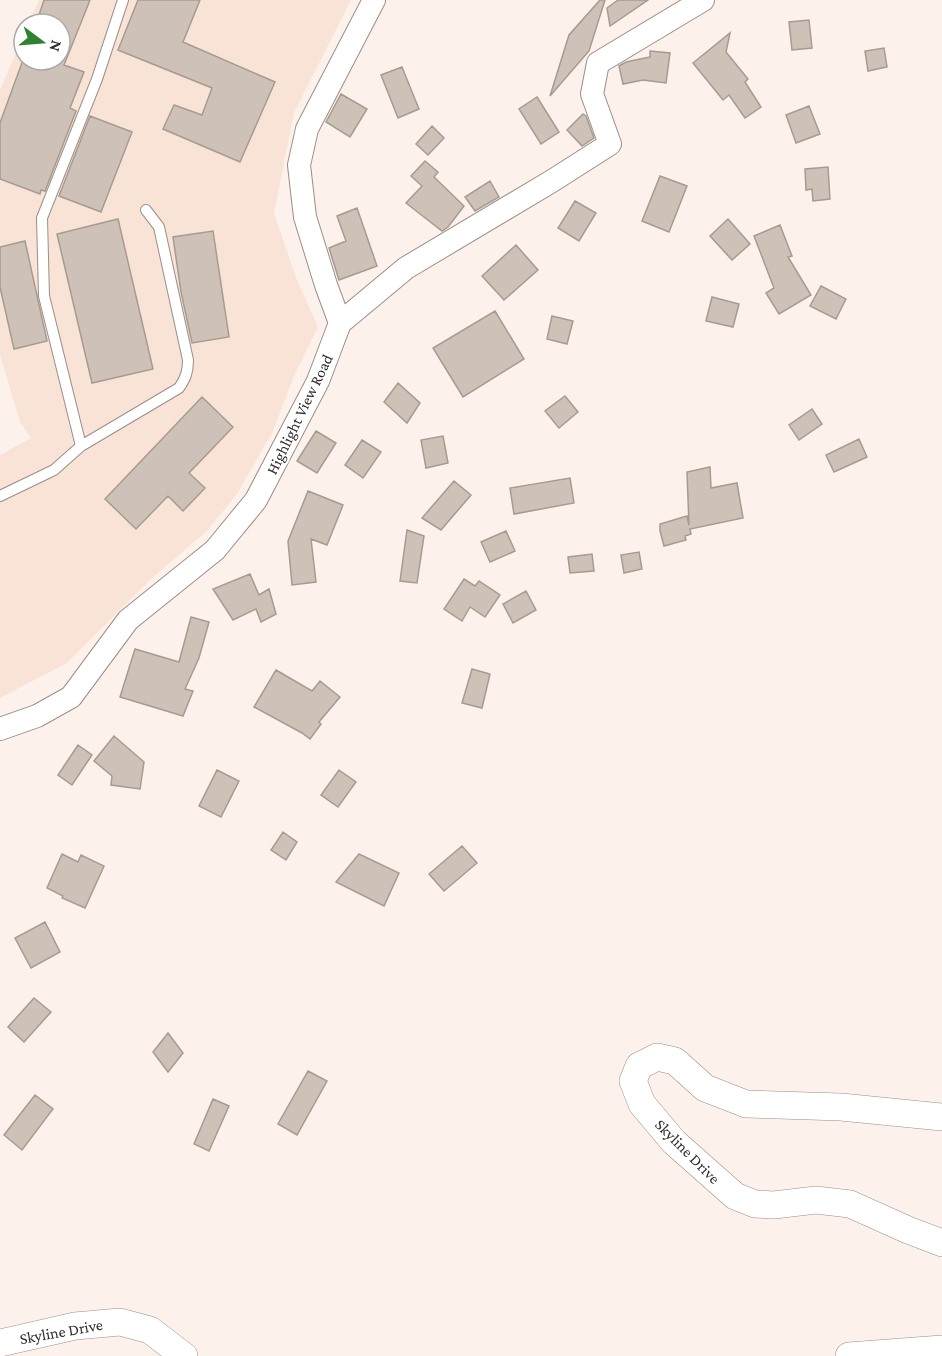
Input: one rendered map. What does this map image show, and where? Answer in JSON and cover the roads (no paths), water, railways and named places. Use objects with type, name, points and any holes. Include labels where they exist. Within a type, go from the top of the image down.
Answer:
[{"type":"street","points":[[374,0],[307,129],[299,165],[305,217],[340,323],[406,268],[610,144],[592,94],[598,63],[703,0]]},
{"type":"street","name":"Highlight View Road","points":[[0,729],[37,716],[71,697],[128,620],[215,550],[256,500],[318,381],[340,323]]},
{"type":"street","name":"Skyline Drive","points":[[942,1117],[841,1107],[746,1104],[705,1088],[675,1061],[657,1057],[639,1066],[633,1081],[642,1104],[674,1142],[735,1196],[755,1204],[774,1205],[816,1200],[850,1204],[942,1243]]},
{"type":"street","name":"Skyline Drive","points":[[0,1343],[75,1326],[120,1322],[150,1330],[184,1356]]},
{"type":"street","points":[[849,1356],[942,1349]]},
{"type":"lane","points":[[81,446],[44,296],[42,218],[96,79],[123,0]]},
{"type":"lane","points":[[0,496],[54,470],[81,446],[179,388],[185,379],[188,360],[159,227],[146,210]]}]
